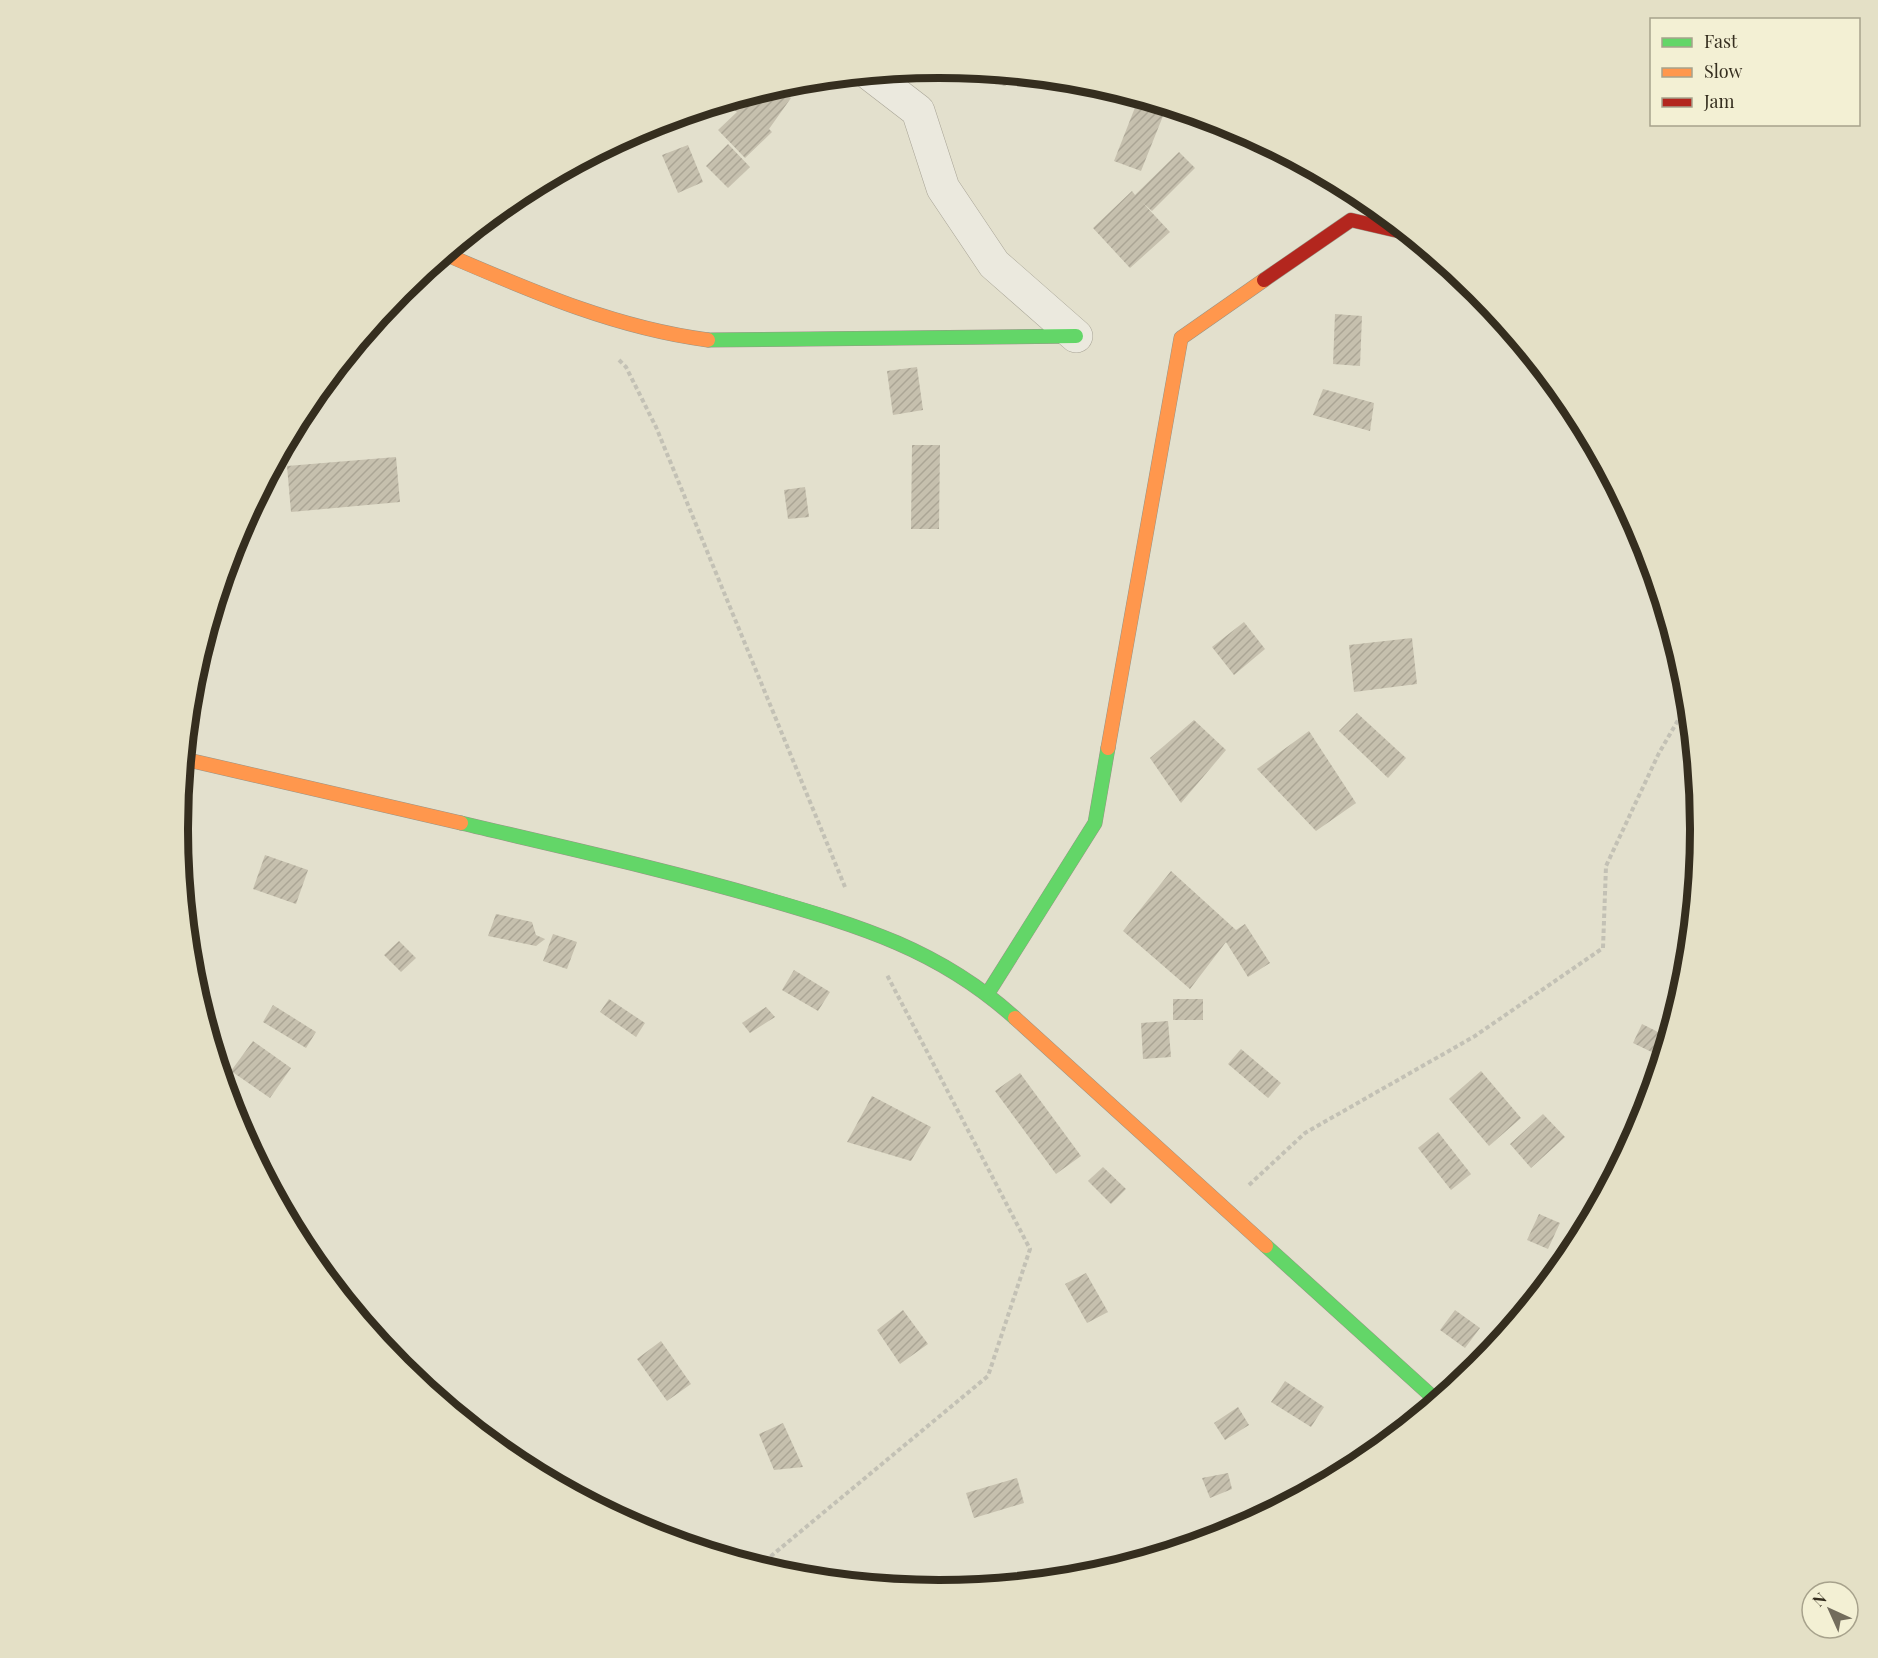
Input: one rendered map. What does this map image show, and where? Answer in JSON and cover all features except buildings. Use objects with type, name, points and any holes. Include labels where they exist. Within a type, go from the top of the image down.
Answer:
[{"type":"street","points":[[879,81],[918,111],[943,188],[994,264],[1076,336]]},
{"type":"street","points":[[988,993],[1095,823],[1181,338],[1351,220],[1391,229]]},
{"type":"street","points":[[452,257],[572,308],[677,337],[723,340],[1076,336]]},
{"type":"street","points":[[192,761],[688,876],[862,927],[918,950],[988,993],[1432,1396]]},
{"type":"path","points":[[618,358],[626,367],[656,427],[862,927],[1030,1249],[988,1376],[767,1560]]},
{"type":"path","points":[[1224,1208],[1305,1133],[1475,1036],[1603,948],[1606,866],[1659,753],[1681,715]]},
{"type":"traffic: fast","points":[[708,340],[1076,336]]},
{"type":"traffic: fast","points":[[988,993],[1095,823],[1108,748]]},
{"type":"traffic: fast","points":[[461,823],[688,877],[798,908],[865,930],[927,957],[957,974],[1015,1018]]},
{"type":"traffic: fast","points":[[1266,1246],[1432,1396]]},
{"type":"traffic: slow","points":[[452,257],[541,294],[607,317],[640,327],[708,340]]},
{"type":"traffic: slow","points":[[1108,748],[1181,338],[1264,280]]},
{"type":"traffic: slow","points":[[192,761],[461,823]]},
{"type":"traffic: slow","points":[[1015,1018],[1266,1246]]},
{"type":"traffic: jam","points":[[1264,280],[1351,220],[1391,229]]}]
